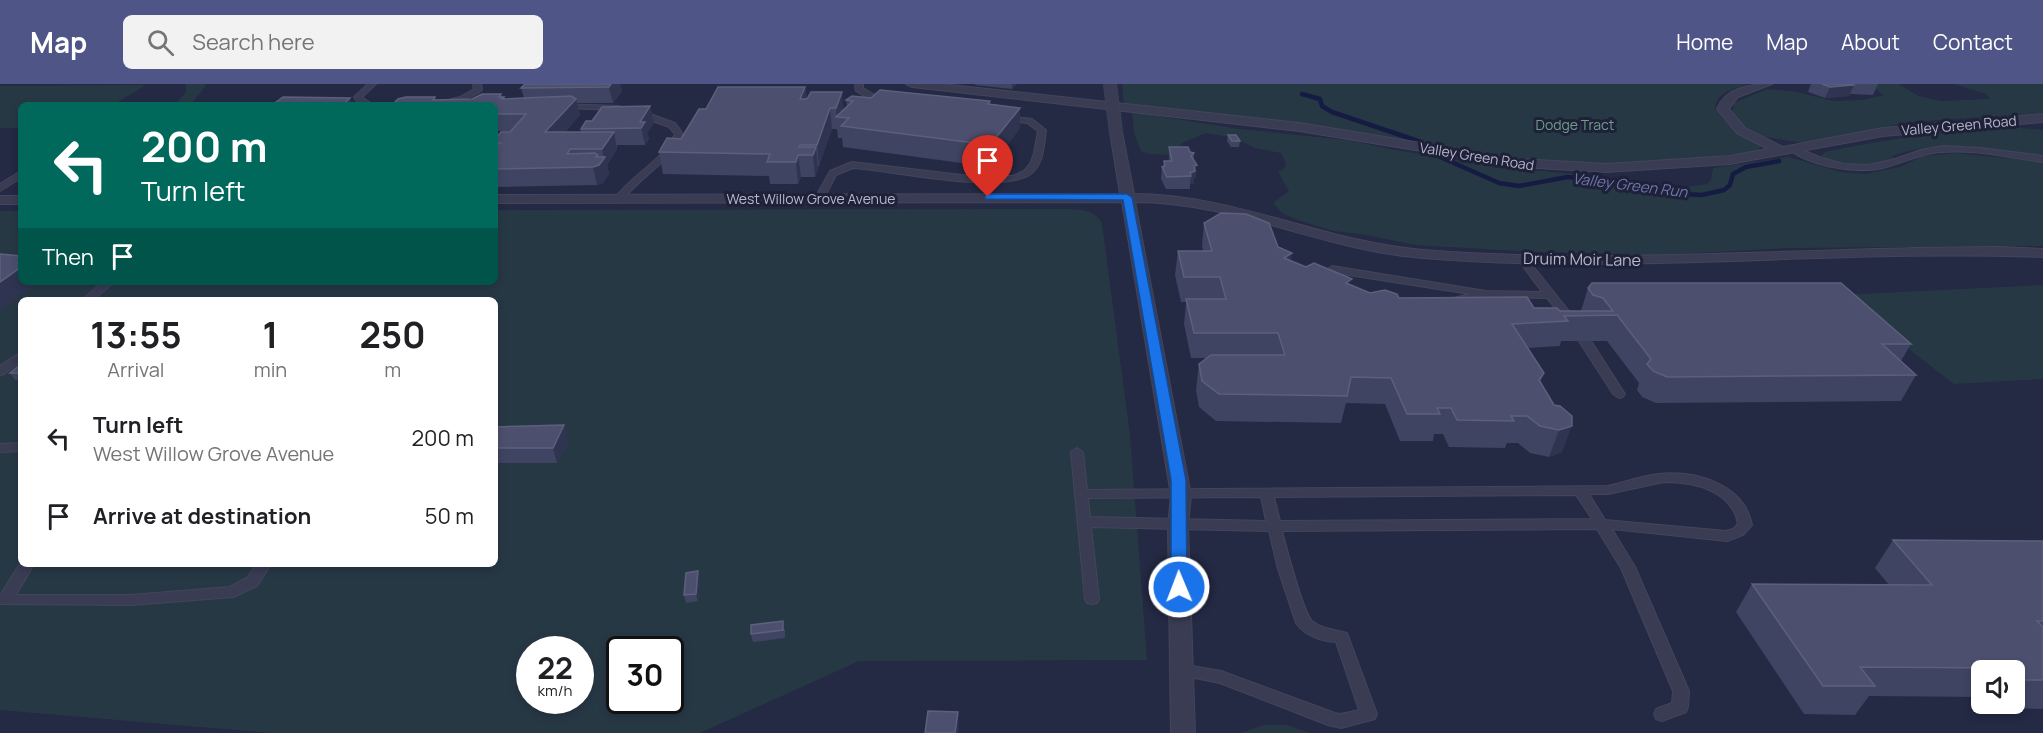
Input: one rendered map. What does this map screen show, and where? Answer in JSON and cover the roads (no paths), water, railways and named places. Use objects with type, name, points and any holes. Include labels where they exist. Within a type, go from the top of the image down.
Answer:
[{"type":"street","name":"Valley Green Road","points":[[912,84],[1279,125],[1549,166],[1607,168],[1661,166],[1789,151],[1890,131],[2043,118]]},
{"type":"street","points":[[1110,84],[1127,197],[1181,495],[1178,525],[1183,733]]},
{"type":"street","points":[[1766,84],[1733,96],[1727,100],[1723,109],[1730,121],[1739,128],[1789,151]]},
{"type":"street","name":"West Willow Grove Avenue","points":[[498,199],[1127,197]]},
{"type":"street","name":"Druim Moir Lane","points":[[1127,197],[1197,201],[1251,213],[1378,249],[1420,254],[1641,261],[1813,255],[2043,253]]},
{"type":"street","points":[[0,200],[18,200]]},
{"type":"lane","points":[[363,102],[358,97],[372,84]]},
{"type":"lane","points":[[448,102],[474,93],[479,86],[477,84]]},
{"type":"lane","points":[[859,84],[859,89],[864,93],[899,104]]},
{"type":"lane","points":[[556,106],[616,107],[656,118],[677,130],[675,146],[645,173],[632,181],[619,199]]},
{"type":"lane","points":[[820,198],[833,173],[852,165],[982,178],[1014,178],[1028,173],[1039,152],[1042,130],[1029,121],[994,116]]},
{"type":"lane","points":[[1789,151],[1825,164],[1851,169],[1893,163],[1926,151],[1944,149],[2043,159]]},
{"type":"lane","points":[[0,188],[18,176]]},
{"type":"lane","points":[[1522,258],[1583,338],[1618,394]]},
{"type":"lane","points":[[1349,290],[1339,283],[1330,271],[1332,269],[1486,294],[1550,295]]},
{"type":"lane","points":[[91,297],[105,285]]},
{"type":"lane","points":[[1437,302],[1449,302],[1486,294]]},
{"type":"lane","points":[[0,372],[18,357]]},
{"type":"lane","points":[[0,448],[18,447]]},
{"type":"lane","points":[[1077,452],[1092,599]]},
{"type":"lane","points":[[1082,494],[1608,490],[1664,478],[1695,481],[1716,488],[1734,499],[1745,514],[1745,525],[1738,532],[1727,536],[1603,524],[1274,526],[1084,522]]},
{"type":"lane","points":[[1580,490],[1628,567],[1681,691],[1680,707],[1662,714]]},
{"type":"lane","points":[[1180,670],[1221,677],[1334,720],[1341,721],[1369,714],[1342,637],[1323,635],[1304,623],[1266,492]]},
{"type":"lane","points":[[25,567],[5,600],[131,600],[233,591],[252,582],[262,567]]},
{"type":"waterway","name":"Valley Green Run","points":[[1302,94],[1320,99],[1322,106],[1332,112],[1421,142]]},
{"type":"waterway","name":"Valley Green Run","points":[[1438,156],[1499,183],[1519,186],[1568,177],[1645,184],[1683,194],[1702,195],[1724,190],[1730,185],[1733,174],[1746,167],[1779,161]]},
{"type":"park label","name":"Dodge Tract","points":[[1575,124]]}]
